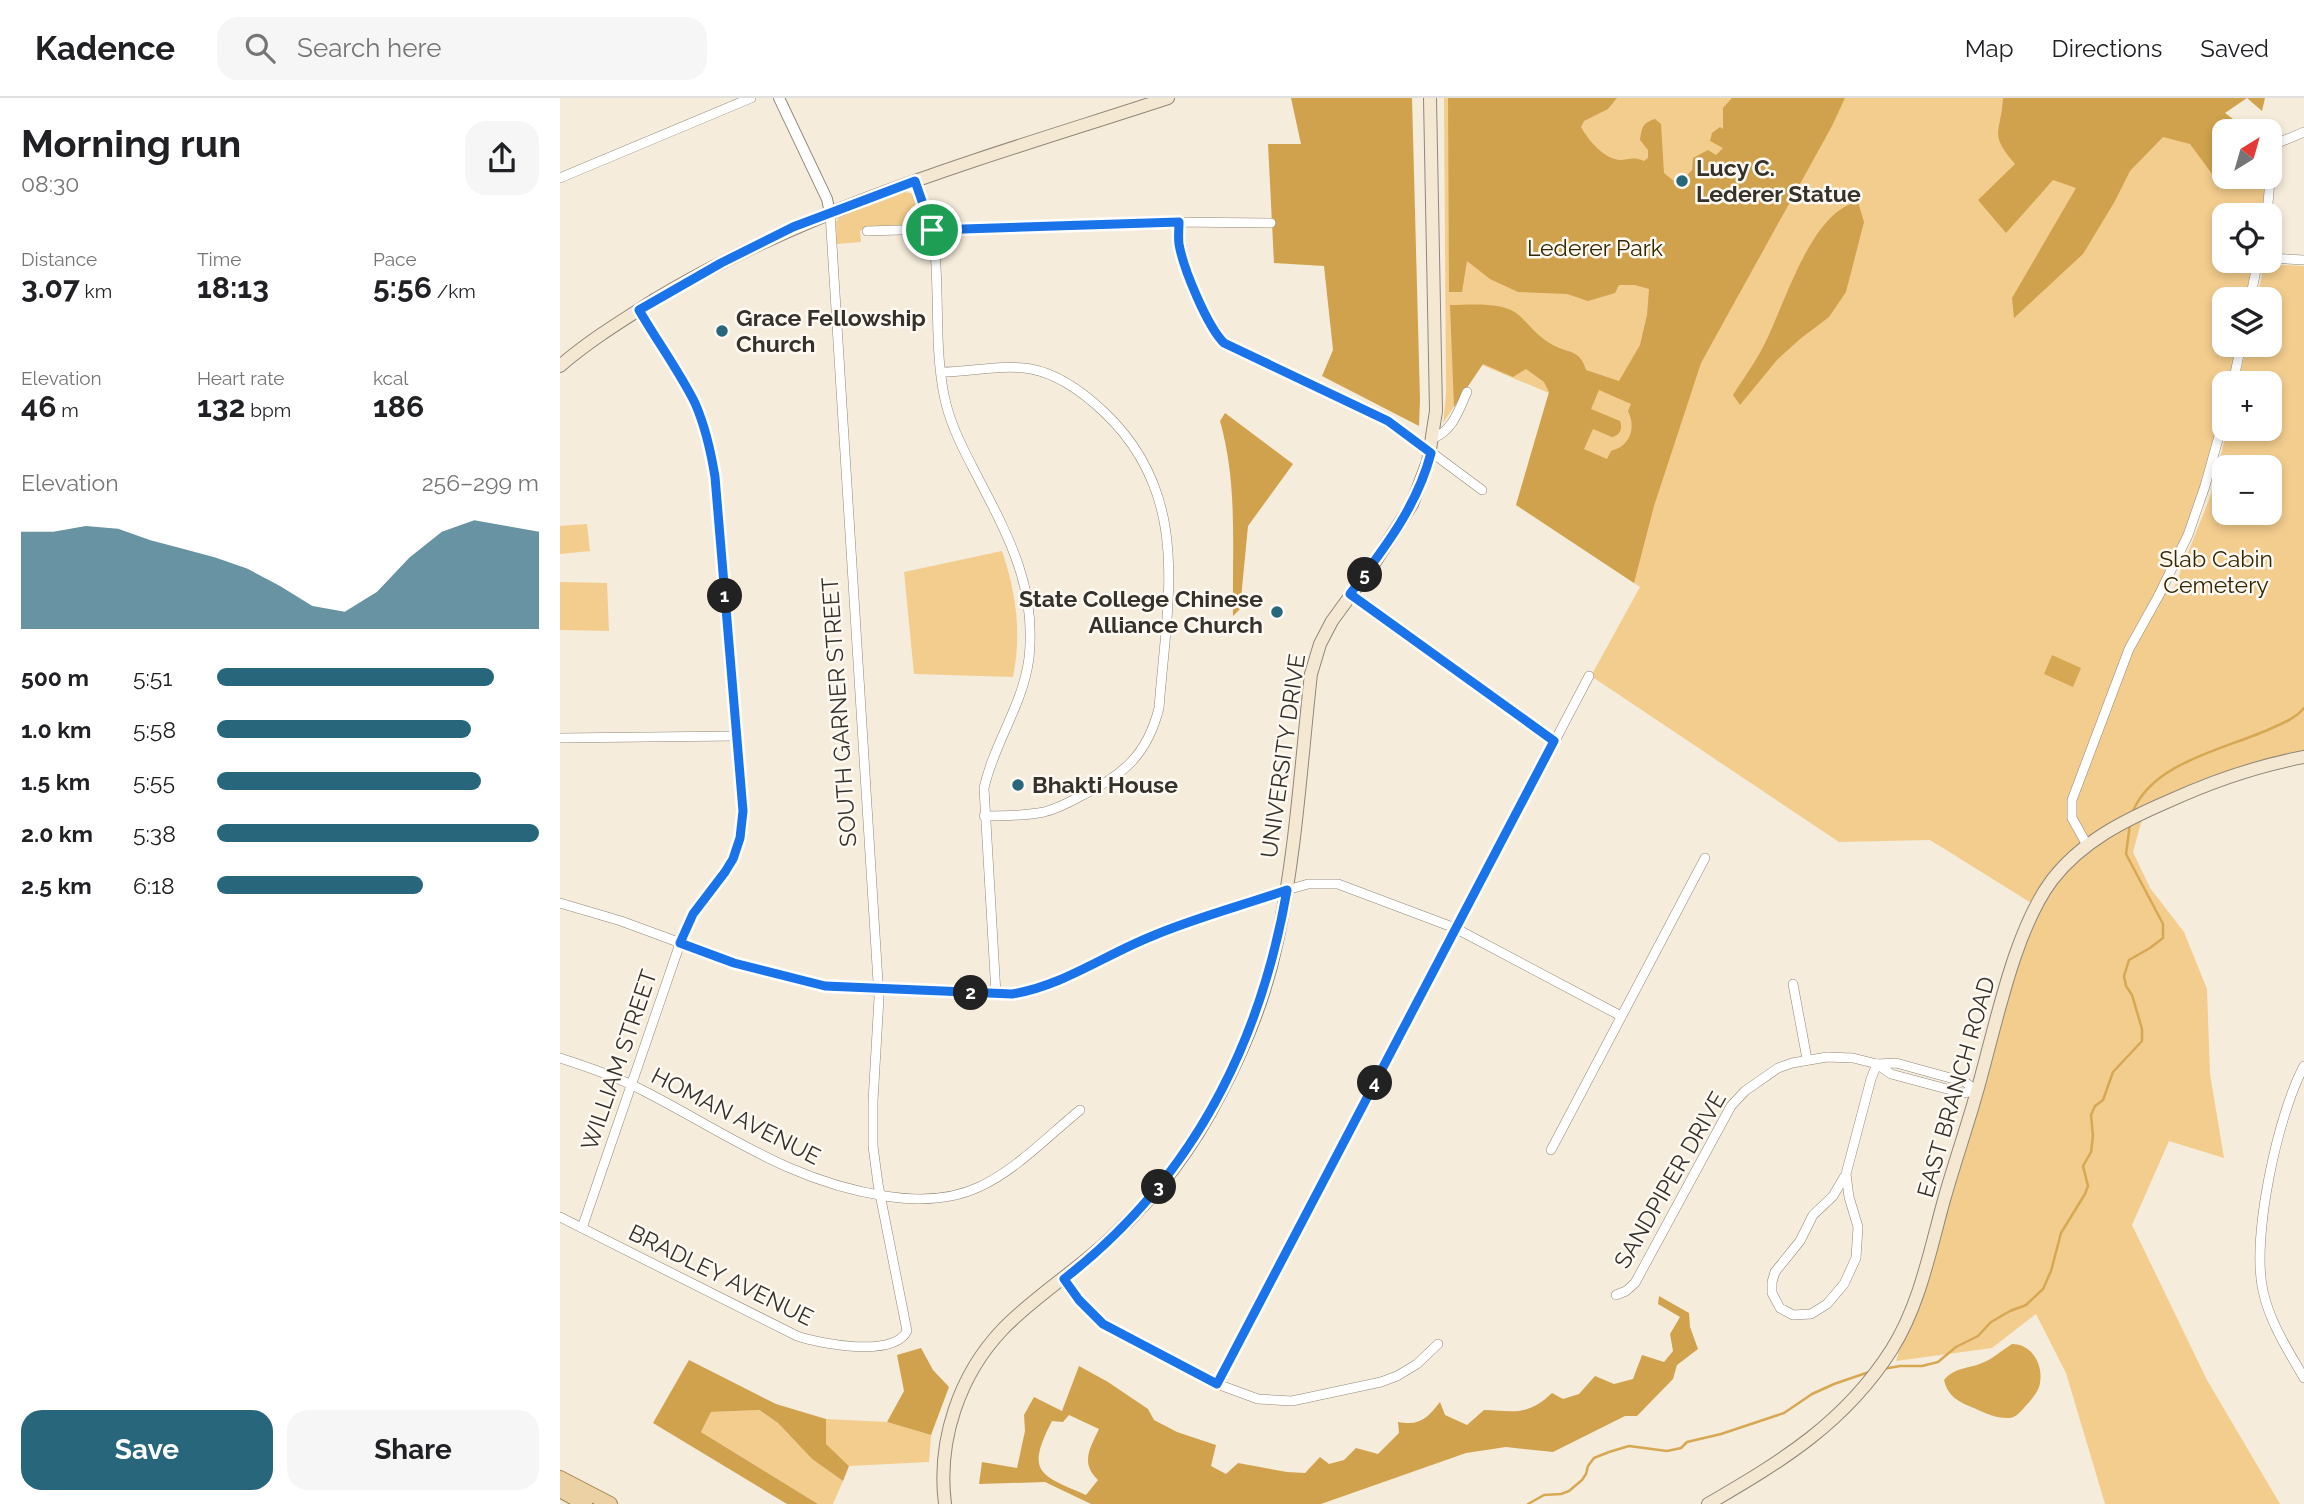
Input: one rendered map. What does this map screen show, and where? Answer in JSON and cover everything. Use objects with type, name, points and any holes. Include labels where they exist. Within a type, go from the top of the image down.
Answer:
[{"type":"main road","points":[[560,366],[580,349],[639,310],[793,227],[915,181],[1168,98]]},
{"type":"main road","name":"UNIVERSITY DRIVE","points":[[945,1504],[943,1470],[948,1430],[955,1407],[972,1373],[1002,1330],[1113,1236],[1152,1195],[1196,1136],[1213,1107],[1236,1063],[1259,1001],[1277,944],[1287,890],[1311,674],[1320,643],[1350,594],[1404,517],[1419,488],[1431,453],[1436,411],[1430,98]]},
{"type":"main road","name":"EAST BRANCH ROAD","points":[[1709,1504],[1794,1451],[1825,1428],[1859,1393],[1891,1350],[1922,1283],[2022,937],[2050,883],[2087,845],[2144,812],[2228,776],[2267,764],[2304,757]]},
{"type":"main road","points":[[560,1478],[610,1504]]},
{"type":"main road","points":[[560,1490],[585,1504]]},
{"type":"street","points":[[560,178],[751,98]]},
{"type":"street","name":"SOUTH GARNER STREET","points":[[779,98],[827,199],[830,213],[878,988],[873,1133],[880,1196],[907,1331]]},
{"type":"street","points":[[2268,203],[2273,145],[2304,132]]},
{"type":"street","points":[[915,181],[932,230],[944,399],[953,426],[1011,542],[1021,568],[1028,606],[1030,635],[1026,673],[1018,703],[987,776],[984,800],[996,994]]},
{"type":"street","points":[[1179,222],[1180,245],[1185,265],[1211,325],[1224,343],[1388,421],[1482,490]]},
{"type":"street","points":[[867,231],[1179,222],[1271,223]]},
{"type":"street","points":[[2282,259],[2304,260]]},
{"type":"street","name":"WILLIAM STREET","points":[[582,1227],[680,943],[693,914],[733,859],[740,838],[743,811],[715,477],[709,444],[695,405],[639,310]]},
{"type":"street","points":[[941,372],[1032,369],[1074,388],[1115,422],[1142,458],[1160,499],[1168,536],[1170,562],[1159,708],[1145,746],[1122,772],[1063,805],[1032,814],[984,816]]},
{"type":"street","points":[[1433,438],[1451,425],[1467,391]]},
{"type":"street","points":[[2087,845],[2072,818],[2071,800],[2129,649],[2160,594],[2188,535],[2218,441]]},
{"type":"street","points":[[1350,594],[1554,741]]},
{"type":"street","points":[[1217,1384],[1589,676]]},
{"type":"street","points":[[560,738],[736,736]]},
{"type":"street","points":[[1552,1150],[1706,858]]},
{"type":"street","points":[[560,903],[621,921],[734,963],[825,986],[996,994],[1044,987],[1151,937],[1287,890],[1323,882],[1338,884],[1455,928],[1621,1016]]},
{"type":"street","points":[[1793,984],[1807,1059]]},
{"type":"street","name":"SANDPIPER DRIVE","points":[[1616,1295],[1626,1291],[1634,1283],[1731,1106],[1760,1079],[1785,1066],[1807,1059],[1837,1057],[1877,1064],[1891,1074],[1962,1093],[1977,1091]]},
{"type":"street","name":"HOMAN AVENUE","points":[[560,1058],[631,1085],[772,1162],[827,1183],[902,1199],[936,1199],[977,1188],[1010,1167],[1080,1110]]},
{"type":"street","points":[[1846,1174],[1858,1227],[1856,1258],[1838,1293],[1817,1312],[1805,1316],[1793,1315],[1780,1308],[1772,1293],[1775,1272],[1800,1241],[1813,1214],[1833,1196],[1846,1174],[1877,1064]]},
{"type":"street","points":[[2304,1066],[2286,1108],[2275,1153],[2263,1215],[2260,1268],[2262,1289],[2270,1315],[2304,1378]]},
{"type":"street","points":[[1824,1205],[1850,1198]]},
{"type":"street","name":"BRADLEY AVENUE","points":[[560,1217],[810,1341],[856,1347],[872,1346],[898,1341],[907,1331]]},
{"type":"street","points":[[1064,1279],[1079,1300],[1103,1324],[1217,1384],[1258,1399],[1292,1401],[1381,1382],[1417,1364],[1438,1344]]},
{"type":"green space","points":[[1291,98],[1412,98],[1419,426],[1322,376],[1333,350],[1324,266],[1274,263],[1268,144],[1301,144]]},
{"type":"green space","name":"Slab Cabin Cemetery","points":[[1444,98],[2192,98],[2198,129],[2212,129],[2212,189],[2267,189],[2265,203],[2212,203],[2212,273],[2255,273],[2252,287],[2212,287],[2212,357],[2235,357],[2232,371],[2212,371],[2212,441],[2217,441],[2194,514],[2163,589],[2172,593],[2212,492],[2212,525],[2282,525],[2282,455],[2221,455],[2224,441],[2282,441],[2282,371],[2241,371],[2244,357],[2282,357],[2282,287],[2259,287],[2262,273],[2282,273],[2282,265],[2304,266],[2304,757],[2144,812],[2133,852],[2150,888],[2184,932],[2207,989],[2210,1074],[2224,1158],[2169,1141],[2132,1225],[2207,1380],[2280,1504],[2105,1504],[2066,1373],[2036,1314],[1992,1348],[1896,1361],[2036,906],[1930,840],[1839,842],[1591,676],[1640,587],[1516,505],[1549,393],[1482,365],[1443,423],[1446,395]]},
{"type":"green space","name":"Lederer Park","points":[[1448,98],[1617,98],[1608,109],[1584,121],[1581,127],[1584,132],[1609,157],[1644,161],[1648,158],[1648,150],[1640,140],[1641,132],[1645,124],[1655,119],[1661,124],[1664,173],[1675,182],[1692,170],[1693,158],[1708,150],[1716,155],[1723,148],[1710,141],[1712,133],[1720,127],[1723,129],[1723,108],[1732,98],[1845,98],[1701,363],[1654,506],[1634,583],[1516,505],[1549,392],[1544,382],[1526,369],[1513,377],[1483,364],[1454,407],[1450,305],[1487,305],[1513,311],[1548,342],[1581,358],[1586,370],[1619,381],[1640,345],[1647,315],[1649,289],[1635,285],[1619,285],[1615,293],[1588,301],[1567,294],[1518,292],[1490,279],[1467,261],[1462,292],[1449,292]],"holes":[[[1599,390],[1631,404],[1628,411],[1632,423],[1630,435],[1623,445],[1611,451],[1607,459],[1584,449],[1593,429],[1612,437],[1621,429],[1620,421],[1591,409]]]},
{"type":"green space","points":[[2003,98],[2247,98],[2225,113],[2233,119],[2212,119],[2212,174],[2190,144],[2163,137],[2130,171],[2083,254],[2014,318],[2012,298],[2076,188],[2053,180],[2006,233],[1978,200],[2015,164],[1999,139]]},
{"type":"green space","points":[[2247,98],[2265,98],[2262,111]]},
{"type":"green space","points":[[905,192],[911,193],[916,201],[920,215],[918,222],[914,225],[866,226],[860,231],[861,242],[837,244],[836,223],[839,217]]},
{"type":"green space","points":[[1858,202],[1864,222],[1846,292],[1829,317],[1777,360],[1740,405],[1733,395],[1764,345],[1813,241],[1826,222],[1841,209]]},
{"type":"green space","points":[[1225,413],[1293,464],[1248,526],[1240,609],[1233,616],[1232,493],[1220,421]]},
{"type":"green space","points":[[587,524],[590,551],[560,554],[560,526]]},
{"type":"green space","points":[[1002,551],[1016,613],[1017,645],[1013,677],[914,674],[904,572]]},
{"type":"green space","points":[[560,582],[607,583],[609,631],[560,630]]},
{"type":"green space","points":[[1659,1296],[1689,1313],[1690,1327],[1698,1349],[1677,1365],[1673,1379],[1637,1416],[1625,1416],[1553,1452],[1506,1447],[1466,1453],[1321,1504],[1091,1504],[1045,1482],[979,1484],[982,1462],[1017,1468],[1025,1431],[1024,1415],[1034,1397],[1062,1411],[1079,1366],[1148,1409],[1154,1420],[1177,1432],[1216,1445],[1211,1466],[1226,1474],[1238,1463],[1305,1473],[1320,1457],[1329,1464],[1344,1460],[1356,1448],[1378,1454],[1399,1433],[1398,1422],[1412,1423],[1423,1420],[1440,1402],[1445,1415],[1467,1425],[1484,1410],[1528,1409],[1552,1393],[1563,1399],[1579,1394],[1595,1376],[1614,1384],[1633,1379],[1642,1355],[1664,1362],[1673,1351],[1670,1334],[1680,1317],[1658,1304]],"holes":[[[1069,1415],[1099,1429],[1088,1455],[1089,1468],[1098,1480],[1086,1495],[1048,1477],[1042,1470],[1039,1452],[1052,1421],[1063,1422]]]},
{"type":"green space","points":[[921,1348],[933,1370],[949,1387],[931,1435],[887,1422],[904,1391],[897,1355]]},
{"type":"green space","points":[[689,1360],[776,1404],[826,1419],[826,1444],[849,1466],[843,1481],[812,1459],[778,1423],[759,1410],[711,1412],[701,1432],[818,1504],[787,1504],[653,1423]]},
{"type":"green space","points":[[758,1410],[778,1423],[812,1459],[843,1481],[833,1504],[818,1504],[701,1432],[711,1412]]},
{"type":"green space","points":[[826,1419],[887,1422],[931,1435],[929,1462],[849,1466],[826,1444]]},
{"type":"shaded area","points":[[2052,655],[2081,668],[2073,687],[2044,674]]},
{"type":"shaded area","points":[[2012,1344],[2031,1352],[2040,1372],[2038,1390],[2017,1415],[2001,1418],[1991,1415],[1951,1395],[1944,1380],[1948,1376],[1957,1370],[1986,1361]]},
{"type":"waterway","points":[[2133,811],[2143,794],[2174,768],[2281,724],[2304,708]]},
{"type":"waterway","points":[[1883,1369],[1938,1362],[1956,1347],[1978,1336],[1991,1322],[2026,1305],[2043,1289],[2051,1271],[2061,1233],[2088,1186],[2083,1166],[2091,1152],[2091,1115],[2095,1106],[2103,1100],[2113,1072],[2142,1041],[2142,1029],[2124,976],[2129,960],[2163,938],[2163,924],[2126,854],[2130,824]]},
{"type":"waterway","points":[[1528,1504],[1544,1495],[1569,1491],[1582,1480],[1594,1458],[1609,1452],[1629,1446],[1667,1451],[1681,1448],[1687,1442],[1784,1413],[1812,1394],[1869,1372]]},
{"type":"place","name":"Lucy C. Lederer Statue","points":[[1682,181]]},
{"type":"place","name":"Grace Fellowship Church","points":[[722,331]]},
{"type":"place","name":"State College Chinese Alliance Church","points":[[1277,612]]},
{"type":"place","name":"Bhakti House","points":[[1018,785]]},
{"type":"route","points":[[915,181],[932,230],[1179,222],[1180,245],[1185,265],[1211,325],[1224,343],[1388,421],[1431,453],[1419,488],[1404,517],[1350,594],[1554,741],[1217,1384],[1103,1324],[1079,1300],[1064,1279],[1113,1236],[1152,1195],[1196,1136],[1219,1097],[1236,1063],[1259,1001],[1277,944],[1287,890],[1151,937],[1053,984],[1012,994],[825,986],[734,963],[680,943],[693,914],[733,859],[740,838],[743,811],[715,477],[709,444],[695,405],[639,310],[721,263],[793,227],[915,181]]}]
